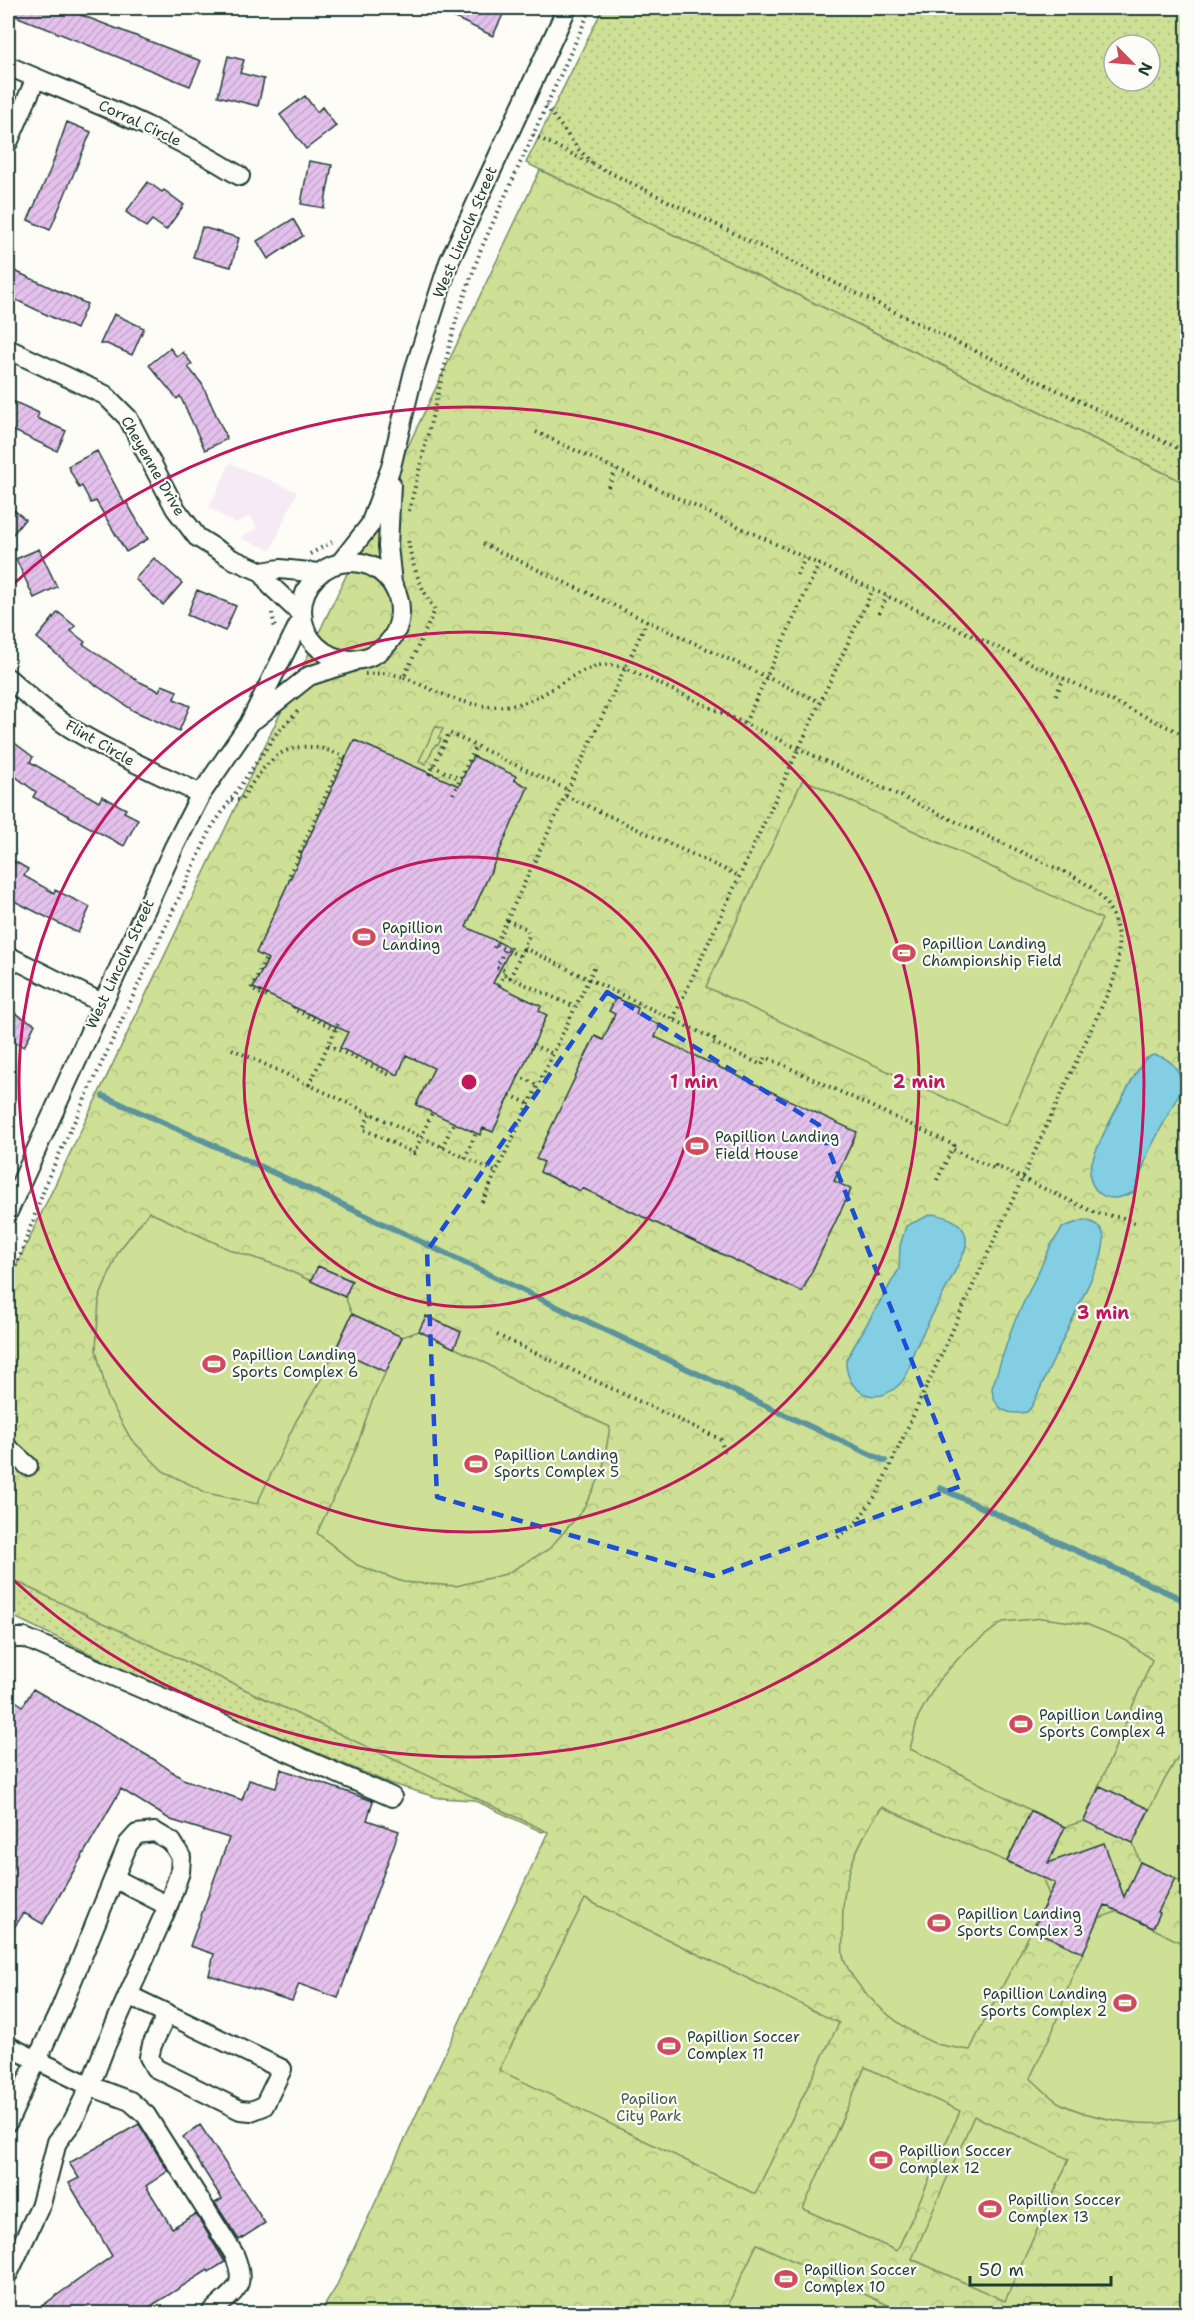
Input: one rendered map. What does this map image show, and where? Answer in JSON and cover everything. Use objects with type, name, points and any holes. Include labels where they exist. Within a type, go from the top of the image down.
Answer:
[{"type":"street","name":"West Lincoln Street","points":[[340,562],[370,525],[391,467],[414,371],[449,262],[567,8]]},
{"type":"street","name":"Corral Circle","points":[[8,66],[132,117],[202,152],[240,176]]},
{"type":"street","points":[[8,143],[36,78]]},
{"type":"street","name":"Cheyenne Drive","points":[[8,349],[105,395],[128,418],[175,508],[197,537],[232,559],[262,572],[280,569],[319,573]]},
{"type":"street","name":"West Lincoln Street","points":[[391,467],[388,546],[392,583]]},
{"type":"street","points":[[352,561],[375,567],[392,583],[399,605],[397,627],[384,647],[352,662],[318,648],[310,639],[302,616],[305,592],[319,573],[340,562],[352,561]]},
{"type":"street","name":"Cheyenne Drive","points":[[262,572],[271,586],[302,616]]},
{"type":"street","name":"West Lincoln Street","points":[[8,1209],[174,847],[201,794],[249,724],[302,616]]},
{"type":"street","name":"West Lincoln Street","points":[[249,724],[309,676],[352,662]]},
{"type":"street","name":"Flint Circle","points":[[8,678],[32,699],[76,731],[127,759],[201,794]]},
{"type":"street","points":[[8,956],[102,1003]]},
{"type":"street","points":[[8,1448],[28,1466],[8,1462]]},
{"type":"street","points":[[8,1638],[25,1638],[393,1797]]},
{"type":"street","points":[[8,2122],[37,2060],[128,1844],[137,1834],[155,1832],[172,1842],[181,1857],[180,1872],[90,2086],[73,2121],[57,2142],[40,2204],[8,2274]]},
{"type":"street","points":[[114,1878],[168,1905]]},
{"type":"street","points":[[128,1995],[282,2069],[264,2106],[251,2111],[240,2110],[155,2068],[148,2057],[167,2014]]},
{"type":"street","points":[[8,2046],[90,2086],[130,2101],[146,2115],[234,2254],[241,2270],[241,2282],[235,2291],[210,2313]]},
{"type":"path","points":[[591,8],[532,134],[597,168],[1188,453]]},
{"type":"path","points":[[545,106],[579,150],[597,168]]},
{"type":"path","points":[[536,432],[1187,736]]},
{"type":"path","points":[[608,487],[616,470]]},
{"type":"path","points":[[306,555],[320,550],[335,540]]},
{"type":"path","points":[[483,544],[820,702]]},
{"type":"path","points":[[797,575],[805,558]]},
{"type":"path","points":[[745,723],[819,564]]},
{"type":"path","points":[[673,1019],[873,589]]},
{"type":"path","points":[[879,613],[887,596]]},
{"type":"path","points":[[272,609],[275,637]]},
{"type":"path","points":[[520,956],[495,946],[647,621]]},
{"type":"path","points":[[404,677],[458,700],[503,706],[527,702],[581,673],[600,666],[613,665],[745,723],[1073,876],[1094,889],[1110,910],[1120,937],[1119,963],[1113,982],[877,1494],[855,1524],[836,1539]]},
{"type":"path","points":[[1056,695],[1064,678]]},
{"type":"path","points":[[429,775],[449,733],[568,790]]},
{"type":"path","points":[[453,794],[476,746]]},
{"type":"path","points":[[231,800],[241,800],[265,766],[294,747],[321,747],[345,757],[288,878],[290,879]]},
{"type":"path","points":[[433,766],[460,779]]},
{"type":"path","points":[[566,796],[740,876]]},
{"type":"path","points":[[507,920],[527,929],[529,935],[510,978]]},
{"type":"path","points":[[524,948],[714,1038],[712,1042],[762,1065],[766,1057],[954,1145],[937,1180]]},
{"type":"path","points":[[499,986],[506,971],[497,967],[505,949]]},
{"type":"path","points":[[265,960],[251,989],[267,997]]},
{"type":"path","points":[[482,1202],[595,966]]},
{"type":"path","points":[[504,975],[575,1007]]},
{"type":"path","points":[[294,1007],[293,1009],[336,1029]]},
{"type":"path","points":[[309,1085],[340,1020]]},
{"type":"path","points":[[328,1045],[390,1075]]},
{"type":"path","points":[[533,1045],[553,1054]]},
{"type":"path","points":[[232,1049],[496,1172]]},
{"type":"path","points":[[518,1076],[538,1085]]},
{"type":"path","points":[[510,1095],[529,1104]]},
{"type":"path","points":[[370,1114],[363,1129],[414,1153],[432,1113]]},
{"type":"path","points":[[442,1147],[454,1123]]},
{"type":"path","points":[[465,1158],[476,1133]]},
{"type":"path","points":[[952,1149],[995,1169],[996,1166],[1096,1214],[1123,1218],[1137,1224]]},
{"type":"path","points":[[497,1335],[720,1439],[724,1453]]},
{"type":"highlighted area","points":[[607,992],[819,1125],[961,1486],[713,1576],[437,1497],[427,1251]]},
{"type":"shaded area","points":[[230,463],[297,492],[271,550],[240,538],[257,528],[250,516],[235,523],[209,508]]},
{"type":"green space","points":[[603,8],[1187,8],[1187,484],[526,163]]},
{"type":"green space","name":"Papillion Landing","points":[[540,170],[1187,484],[1187,2313],[320,2313],[335,2289],[548,1832],[8,1578],[8,1283]]},
{"type":"green space","points":[[436,726],[443,729],[438,738],[441,739],[438,745],[435,745],[426,764],[419,761]]},
{"type":"green space","name":"Papillion Landing Championship Field","points":[[803,779],[1102,919],[1006,1126],[706,987]]},
{"type":"green space","name":"Papillion Landing Sports Complex 6","points":[[149,1212],[233,1251],[279,1266],[345,1297],[352,1314],[323,1376],[296,1421],[257,1504],[207,1493],[163,1471],[131,1439],[108,1398],[96,1350],[99,1299],[118,1252]]},
{"type":"green space","name":"Papillion Landing Sports Complex 5","points":[[419,1331],[484,1362],[526,1388],[610,1427],[602,1473],[582,1511],[549,1549],[506,1574],[456,1586],[403,1582],[357,1565],[317,1533],[356,1449],[371,1404],[402,1337]]},
{"type":"green space","points":[[8,1502],[552,1829],[542,1832],[474,1800],[439,1798],[389,1783],[153,1684],[8,1614]]},
{"type":"green space","name":"Papillion Landing Sports Complex 4","points":[[1042,1618],[1086,1624],[1125,1640],[1152,1660],[1084,1821],[1065,1827],[910,1749],[918,1717],[938,1681],[967,1649],[1003,1622]]},
{"type":"green space","points":[[1187,1741],[1187,1884],[1140,1862],[1133,1843],[1161,1786]]},
{"type":"green space","name":"Papillion Landing Sports Complex 3","points":[[882,1807],[1042,1877],[1049,1895],[970,2050],[934,2043],[895,2020],[860,1987],[844,1959],[843,1917],[846,1883],[863,1838]]},
{"type":"green space","name":"Papillion Soccer Complex 11","points":[[585,1899],[839,2023],[755,2194],[499,2070]]},
{"type":"green space","name":"Papillion Landing Sports Complex 2","points":[[1119,1911],[1187,1946],[1187,2114],[1175,2120],[1159,2123],[1123,2122],[1086,2113],[1058,2102],[1030,2078],[1053,2030],[1072,1976],[1099,1918]]},
{"type":"green space","name":"Papillion Soccer Complex 12","points":[[865,2067],[960,2111],[897,2251],[803,2209]]},
{"type":"green space","name":"Papillion Soccer Complex 13","points":[[974,2116],[1069,2159],[1005,2301],[912,2259]]},
{"type":"green space","name":"Papillion Soccer Complex 10","points":[[757,2244],[905,2313],[724,2313]]},
{"type":"water","points":[[1153,1055],[1164,1058],[1177,1069],[1183,1086],[1149,1151],[1134,1192],[1121,1197],[1103,1196],[1095,1189],[1090,1176],[1096,1152],[1136,1073],[1145,1059]]},
{"type":"water","points":[[932,1214],[959,1224],[965,1235],[965,1250],[915,1349],[904,1379],[885,1394],[868,1395],[854,1386],[847,1370],[846,1360],[899,1269],[900,1246],[906,1226]]},
{"type":"water","points":[[1084,1220],[1092,1222],[1103,1234],[1100,1260],[1032,1406],[1027,1412],[1008,1412],[995,1401],[992,1388],[1013,1325],[1051,1245],[1063,1227]]},
{"type":"building","points":[[8,8],[63,8],[201,61],[190,86],[8,13]]},
{"type":"building","points":[[434,8],[506,8],[493,36]]},
{"type":"building","points":[[228,56],[244,60],[240,73],[264,79],[258,106],[218,96]]},
{"type":"building","points":[[305,96],[317,112],[322,107],[336,126],[306,149],[280,115]]},
{"type":"building","points":[[67,122],[91,132],[50,230],[28,220],[51,168]]},
{"type":"building","points":[[309,161],[332,165],[324,208],[301,204]]},
{"type":"building","points":[[148,182],[162,192],[164,190],[184,205],[166,230],[152,220],[146,227],[126,212]]},
{"type":"building","points":[[293,219],[303,236],[268,259],[257,241]]},
{"type":"building","points":[[202,227],[239,238],[231,267],[193,257]]},
{"type":"building","points":[[8,268],[87,304],[76,329],[8,296]]},
{"type":"building","points":[[114,314],[144,328],[132,355],[107,344],[100,344]]},
{"type":"building","points":[[170,348],[177,357],[183,352],[192,364],[188,367],[202,384],[227,439],[205,450],[180,396],[177,399],[149,365]]},
{"type":"building","points":[[8,399],[39,413],[37,418],[66,431],[57,451],[8,428]]},
{"type":"building","points":[[97,451],[125,504],[127,503],[148,539],[126,552],[96,501],[91,503],[82,486],[79,488],[68,466]]},
{"type":"building","points":[[8,505],[25,519],[8,540]]},
{"type":"building","points":[[39,549],[57,587],[34,598],[16,559]]},
{"type":"building","points":[[154,558],[182,583],[163,605],[135,579]]},
{"type":"building","points":[[197,590],[236,606],[225,631],[187,615]]},
{"type":"building","points":[[58,612],[75,626],[71,631],[85,642],[83,644],[138,681],[159,691],[162,685],[177,691],[174,699],[190,706],[179,731],[134,711],[84,677],[37,638]]},
{"type":"building","points":[[8,738],[33,757],[30,762],[99,802],[102,796],[126,809],[124,812],[138,819],[124,846],[33,797],[36,792],[8,771]]},
{"type":"building","name":"Papillion Landing","points":[[354,740],[459,786],[473,756],[516,776],[514,780],[528,787],[466,927],[511,948],[493,983],[541,1006],[539,1011],[547,1015],[493,1132],[483,1128],[480,1135],[416,1105],[434,1068],[406,1055],[398,1075],[340,1048],[348,1032],[253,988],[268,959],[256,953]]},
{"type":"building","points":[[14,861],[28,869],[24,876],[54,893],[55,890],[90,907],[78,933],[8,898],[8,873]]},
{"type":"building","name":"Papillion Landing Field House","points":[[616,998],[638,1008],[636,1014],[660,1025],[655,1037],[857,1132],[834,1181],[851,1189],[802,1292],[582,1188],[580,1191],[540,1172],[544,1162],[536,1159],[595,1036],[603,1040],[615,1014],[609,1011]]},
{"type":"building","points":[[8,1010],[35,1024],[24,1047],[8,1039]]},
{"type":"building","points":[[318,1266],[352,1281],[345,1297],[311,1281]]},
{"type":"building","points":[[352,1314],[402,1337],[386,1372],[336,1349]]},
{"type":"building","points":[[426,1316],[461,1332],[454,1348],[419,1331]]},
{"type":"building","points":[[33,1689],[155,1760],[183,1779],[242,1800],[249,1780],[276,1788],[281,1769],[373,1801],[367,1820],[399,1831],[338,1998],[299,1984],[292,2001],[209,1975],[214,1954],[190,1946],[229,1838],[171,1820],[121,1789],[43,1924],[24,1913],[8,1936],[8,1696],[23,1706]]},
{"type":"building","points":[[1100,1786],[1149,1809],[1133,1843],[1084,1821]]},
{"type":"building","points":[[1031,1811],[1065,1827],[1048,1863],[1104,1843],[1124,1897],[1140,1862],[1175,1878],[1158,1912],[1160,1913],[1153,1928],[1105,1905],[1083,1953],[1033,1930],[1055,1883],[1007,1861]]},
{"type":"building","points":[[139,2124],[168,2171],[146,2186],[172,2228],[196,2214],[225,2262],[209,2272],[208,2270],[140,2313],[32,2313],[112,2256],[69,2183],[79,2178],[69,2163]]},
{"type":"building","points":[[200,2125],[265,2223],[239,2240],[215,2203],[222,2199],[183,2137]]},
{"type":"waterway","points":[[103,1096],[300,1185],[885,1461]]},
{"type":"waterway","points":[[940,1488],[1188,1602]]},
{"type":"place","name":"Papillion Landing","points":[[364,937]]},
{"type":"place","name":"Papillion Landing Championship Field","points":[[904,953]]},
{"type":"place","name":"Papillion Landing Field House","points":[[697,1146]]},
{"type":"place","name":"Papillion Landing Sports Complex 6","points":[[214,1364]]},
{"type":"place","name":"Papillion Landing Sports Complex 5","points":[[476,1464]]},
{"type":"place","name":"Papillion Landing Sports Complex 4","points":[[1021,1724]]},
{"type":"place","name":"Papillion Landing Sports Complex 3","points":[[939,1923]]},
{"type":"place","name":"Papillion Landing Sports Complex 2","points":[[1125,2003]]},
{"type":"place","name":"Papillion Soccer Complex 11","points":[[669,2046]]},
{"type":"place","name":"Papillion Soccer Complex 12","points":[[881,2160]]},
{"type":"place","name":"Papillion Soccer Complex 13","points":[[990,2209]]},
{"type":"place","name":"Papillion Soccer Complex 10","points":[[786,2279]]},
{"type":"park label","name":"Papilion City Park","points":[[649,2108]]}]
